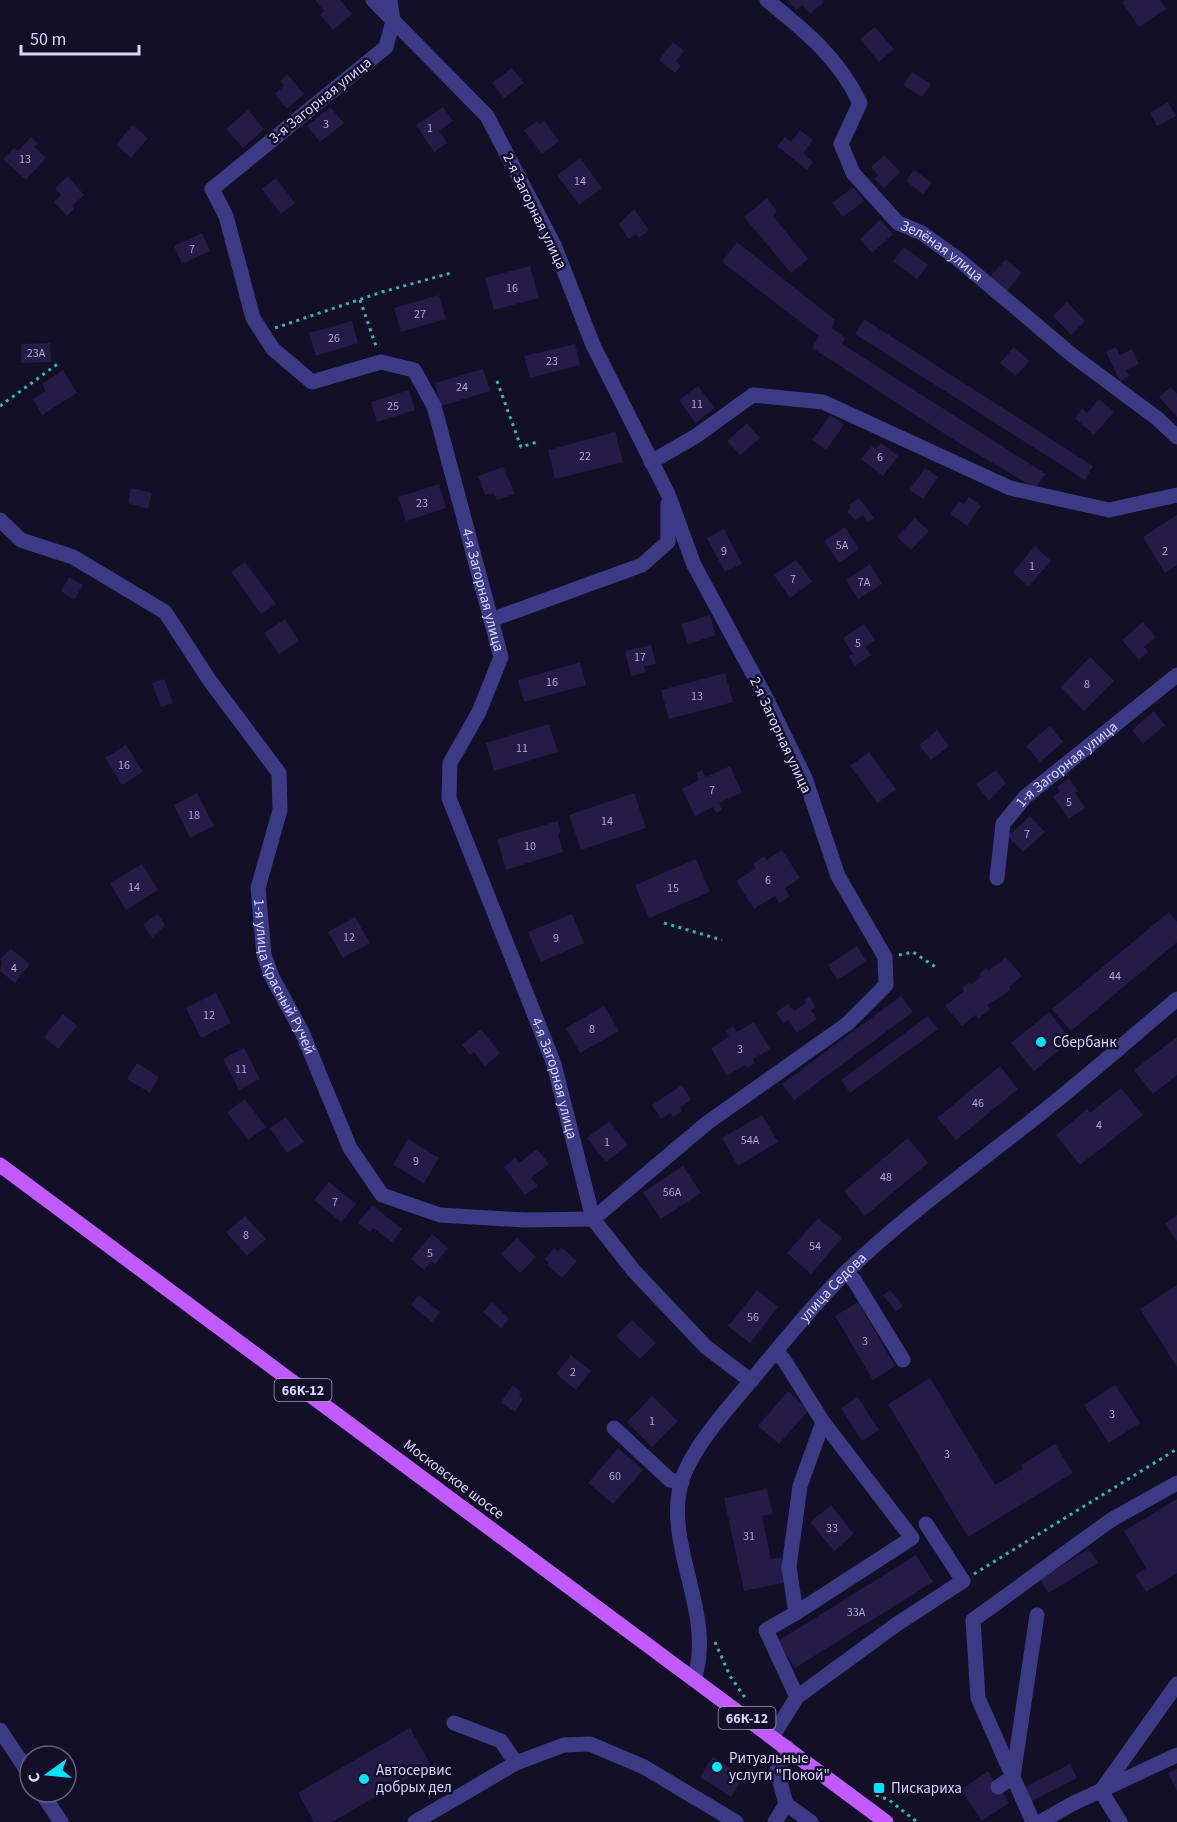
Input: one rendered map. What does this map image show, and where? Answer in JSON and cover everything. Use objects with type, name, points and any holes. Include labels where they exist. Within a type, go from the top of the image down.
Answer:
[{"type":"main road","name":"Московское шоссе","points":[[0,1165],[886,1822]]},
{"type":"street","points":[[373,0],[393,21]]},
{"type":"street","points":[[390,0],[393,21]]},
{"type":"street","name":"Зелёная улица","points":[[767,0],[814,38],[848,77],[860,103],[841,144],[852,173],[898,223],[922,233],[958,259],[1072,355],[1158,418],[1177,437]]},
{"type":"street","name":"3-я Загорная улица","points":[[212,189],[386,47],[393,21]]},
{"type":"street","name":"2-я Загорная улица","points":[[393,21],[487,116],[554,245],[593,345],[668,494],[694,565],[766,698],[805,778],[838,876],[885,957]]},
{"type":"street","name":"4-я Загорная улица","points":[[212,189],[226,216],[253,318],[273,349],[312,382],[381,362],[414,370],[434,406],[501,657],[479,712],[450,763],[449,798],[554,1064],[593,1219],[634,1271],[706,1347],[751,1381]]},
{"type":"street","points":[[651,462],[696,436],[753,395],[823,402],[1010,488],[1109,510],[1177,495]]},
{"type":"street","points":[[491,620],[642,565],[668,542],[668,494]]},
{"type":"street","name":"1-я улица Красный Ручей","points":[[0,520],[21,540],[73,557],[165,612],[210,681],[279,773],[280,810],[258,888],[264,955],[272,977],[302,1032],[351,1148],[382,1195],[440,1215],[524,1220],[593,1219]]},
{"type":"street","name":"1-я Загорная улица","points":[[997,878],[1002,824],[1025,797],[1177,675]]},
{"type":"street","points":[[593,1219],[707,1123],[847,1024],[886,985],[885,957]]},
{"type":"street","name":"улица Седова","points":[[694,1679],[700,1660],[695,1611],[680,1529],[678,1498],[688,1465],[727,1410],[810,1309],[886,1236],[1045,1110],[1177,999]]},
{"type":"street","points":[[846,1273],[854,1280],[903,1360]]},
{"type":"street","points":[[776,1351],[823,1422],[912,1538],[766,1630],[797,1697]]},
{"type":"street","points":[[796,1613],[789,1567],[800,1486],[823,1422]]},
{"type":"street","points":[[614,1428],[670,1480],[682,1482]]},
{"type":"street","points":[[1033,1822],[978,1698],[973,1620],[1112,1520],[1177,1483]]},
{"type":"street","points":[[772,1737],[797,1697],[897,1624],[963,1581],[926,1524]]},
{"type":"street","points":[[999,1787],[1013,1777],[1037,1615]]},
{"type":"street","points":[[1101,1791],[1177,1684]]},
{"type":"street","points":[[454,1723],[501,1741],[516,1763]]},
{"type":"street","points":[[0,1730],[18,1757]]},
{"type":"street","points":[[415,1822],[516,1763],[564,1745],[590,1744],[644,1767],[736,1822]]},
{"type":"street","points":[[787,1747],[777,1771],[786,1804],[811,1822]]},
{"type":"street","points":[[1040,1822],[1177,1755]]},
{"type":"street","points":[[1101,1791],[1120,1822]]},
{"type":"street","points":[[49,1804],[62,1822]]},
{"type":"street","points":[[775,1822],[786,1804]]},
{"type":"path","points":[[262,332],[451,273]]},
{"type":"path","points":[[360,300],[381,362]]},
{"type":"path","points":[[0,406],[59,363]]},
{"type":"path","points":[[496,381],[521,447],[537,442]]},
{"type":"path","points":[[664,923],[722,940]]},
{"type":"path","points":[[885,957],[913,952],[937,968]]},
{"type":"path","points":[[963,1581],[1177,1449]]},
{"type":"path","points":[[714,1635],[730,1676],[749,1702]]},
{"type":"path","points":[[870,1792],[889,1800],[917,1822]]},
{"type":"building","points":[[315,0],[340,0],[352,14],[333,30],[320,15],[324,11]]},
{"type":"building","points":[[788,0],[822,0],[824,2],[810,14],[802,5],[796,10]]},
{"type":"building","points":[[1125,0],[1160,0],[1166,9],[1139,27],[1122,2]]},
{"type":"building","points":[[875,27],[894,49],[879,62],[860,39]]},
{"type":"building","points":[[673,42],[684,51],[676,61],[681,66],[675,73],[659,60]]},
{"type":"building","points":[[512,68],[524,83],[504,98],[492,83]]},
{"type":"building","points":[[912,72],[931,84],[922,97],[903,85]]},
{"type":"building","points":[[287,74],[304,94],[287,109],[275,94],[284,86],[280,81]]},
{"type":"building","points":[[1168,102],[1176,116],[1157,126],[1150,113]]},
{"type":"building","points":[[330,107],[344,123],[320,142],[307,126]]},
{"type":"building","points":[[443,107],[453,121],[439,131],[447,143],[434,152],[416,125]]},
{"type":"building","points":[[248,110],[264,129],[243,148],[226,129]]},
{"type":"building","points":[[537,121],[540,124],[544,121],[559,141],[542,154],[524,130]]},
{"type":"building","points":[[132,125],[148,138],[131,158],[116,145]]},
{"type":"building","points":[[800,130],[813,140],[803,153],[813,162],[807,170],[777,146],[785,137],[791,142]]},
{"type":"building","points":[[31,137],[38,144],[34,147],[46,158],[26,180],[3,159],[14,148],[18,151]]},
{"type":"building","points":[[884,155],[900,172],[884,188],[874,178],[878,175],[871,167]]},
{"type":"building","points":[[580,158],[602,188],[579,205],[557,175]]},
{"type":"building","points":[[914,170],[932,183],[923,194],[906,181]]},
{"type":"building","points":[[68,176],[84,195],[72,206],[74,209],[67,216],[54,202],[61,195],[55,188]]},
{"type":"building","points":[[276,178],[295,203],[281,214],[262,189]]},
{"type":"building","points":[[853,187],[864,201],[843,217],[832,203]]},
{"type":"building","points":[[767,198],[777,211],[773,216],[808,259],[791,273],[744,217]]},
{"type":"building","points":[[634,209],[649,230],[639,238],[636,234],[629,239],[619,224]]},
{"type":"building","points":[[880,220],[893,234],[872,253],[860,239]]},
{"type":"building","points":[[202,233],[210,251],[182,264],[174,246]]},
{"type":"building","points":[[737,242],[835,320],[832,328],[845,338],[842,344],[1046,474],[1035,488],[962,445],[812,348],[819,336],[722,262]]},
{"type":"building","points":[[904,247],[928,265],[917,279],[893,261]]},
{"type":"building","points":[[1006,259],[1022,273],[1006,292],[990,277]]},
{"type":"building","points":[[530,266],[539,298],[494,310],[485,278]]},
{"type":"building","points":[[439,295],[446,319],[401,332],[394,308]]},
{"type":"building","points":[[1067,302],[1085,321],[1071,335],[1053,316]]},
{"type":"building","points":[[864,319],[1093,466],[1085,480],[855,334]]},
{"type":"building","points":[[352,321],[358,343],[316,356],[309,333]]},
{"type":"building","points":[[50,343],[51,362],[21,363],[21,344]]},
{"type":"building","points":[[575,344],[580,365],[530,378],[524,356]]},
{"type":"building","points":[[1014,347],[1029,361],[1016,376],[1000,363]]},
{"type":"building","points":[[1116,347],[1120,355],[1132,349],[1139,364],[1126,370],[1129,376],[1120,381],[1106,352]]},
{"type":"building","points":[[483,369],[490,391],[441,406],[435,383]]},
{"type":"building","points":[[63,370],[77,393],[42,415],[33,399],[46,391],[42,384]]},
{"type":"building","points":[[698,386],[715,408],[695,423],[679,400]]},
{"type":"building","points":[[1171,387],[1177,394],[1177,417],[1159,397]]},
{"type":"building","points":[[409,390],[415,410],[377,422],[371,402]]},
{"type":"building","points":[[1099,399],[1114,412],[1094,435],[1075,418],[1082,409],[1087,413]]},
{"type":"building","points":[[830,415],[844,425],[826,450],[812,440]]},
{"type":"building","points":[[747,423],[760,438],[740,455],[727,441]]},
{"type":"building","points":[[615,432],[623,462],[555,479],[548,450]]},
{"type":"building","points":[[881,443],[898,456],[883,476],[861,459],[872,446],[876,449]]},
{"type":"building","points":[[503,467],[515,494],[497,500],[494,493],[485,495],[478,476]]},
{"type":"building","points":[[925,468],[938,477],[923,499],[909,490]]},
{"type":"building","points":[[439,484],[446,508],[406,521],[398,497]]},
{"type":"building","points":[[131,488],[152,493],[148,509],[128,503]]},
{"type":"building","points":[[969,497],[981,506],[967,526],[950,514],[959,501],[964,504]]},
{"type":"building","points":[[859,498],[874,518],[868,522],[863,515],[855,520],[847,511],[851,508],[849,505]]},
{"type":"building","points":[[1177,515],[1177,565],[1165,573],[1143,537]]},
{"type":"building","points":[[915,518],[929,531],[911,550],[897,537]]},
{"type":"building","points":[[845,527],[859,549],[839,563],[824,541]]},
{"type":"building","points":[[724,529],[742,564],[725,572],[707,538]]},
{"type":"building","points":[[1035,546],[1051,561],[1028,587],[1013,572]]},
{"type":"building","points":[[796,560],[812,582],[790,598],[774,575]]},
{"type":"building","points":[[245,562],[276,604],[261,614],[231,572]]},
{"type":"building","points":[[870,564],[882,584],[858,599],[846,580]]},
{"type":"building","points":[[69,577],[83,585],[74,600],[61,591]]},
{"type":"building","points":[[710,615],[716,635],[688,644],[681,624]]},
{"type":"building","points":[[285,619],[299,641],[279,654],[264,633]]},
{"type":"building","points":[[1143,622],[1156,637],[1144,647],[1148,652],[1139,660],[1122,640]]},
{"type":"building","points":[[864,624],[875,640],[865,647],[871,655],[855,666],[849,656],[853,654],[843,638]]},
{"type":"building","points":[[651,645],[656,664],[644,666],[646,672],[631,676],[625,651]]},
{"type":"building","points":[[1090,657],[1114,681],[1084,711],[1061,687]]},
{"type":"building","points":[[580,662],[586,685],[524,702],[518,680]]},
{"type":"building","points":[[725,673],[733,702],[669,719],[661,690]]},
{"type":"building","points":[[164,679],[173,703],[161,707],[152,683]]},
{"type":"building","points":[[1154,711],[1165,725],[1143,744],[1132,730]]},
{"type":"building","points":[[549,724],[558,752],[494,771],[486,743]]},
{"type":"building","points":[[1050,726],[1063,742],[1040,762],[1026,746]]},
{"type":"building","points":[[937,730],[949,746],[931,760],[919,745]]},
{"type":"building","points":[[126,745],[143,772],[122,785],[105,758]]},
{"type":"building","points":[[869,752],[896,789],[878,803],[850,766]]},
{"type":"building","points":[[730,766],[742,792],[719,803],[722,810],[716,813],[713,807],[695,816],[682,789],[699,780],[696,773],[702,770],[706,777]]},
{"type":"building","points":[[996,770],[1006,783],[989,801],[976,784]]},
{"type":"building","points":[[1069,778],[1078,791],[1075,793],[1085,808],[1069,819],[1053,797],[1060,791],[1057,787]]},
{"type":"building","points":[[197,793],[214,826],[190,838],[174,805]]},
{"type":"building","points":[[634,793],[646,828],[581,850],[569,815]]},
{"type":"building","points":[[1030,816],[1045,832],[1023,852],[1008,836]]},
{"type":"building","points":[[558,821],[561,833],[558,834],[563,852],[506,870],[497,839]]},
{"type":"building","points":[[782,850],[800,878],[785,888],[790,896],[779,903],[775,896],[754,909],[736,881],[756,868],[753,864],[764,856],[767,860]]},
{"type":"building","points":[[696,859],[710,892],[649,918],[635,885]]},
{"type":"building","points":[[142,864],[158,890],[126,910],[110,883]]},
{"type":"building","points":[[1169,912],[1177,922],[1177,942],[1071,1031],[1052,1009]]},
{"type":"building","points":[[158,914],[165,925],[152,938],[143,924]]},
{"type":"building","points":[[572,914],[584,943],[541,962],[528,932]]},
{"type":"building","points":[[355,917],[370,943],[343,958],[328,932]]},
{"type":"building","points":[[857,946],[866,961],[838,980],[828,965]]},
{"type":"building","points":[[11,949],[30,964],[15,983],[0,971],[2,962],[0,959]]},
{"type":"building","points":[[1006,957],[1022,976],[1009,987],[1011,990],[987,1005],[990,1009],[978,1019],[975,1015],[962,1026],[945,1006],[964,991],[962,988],[969,982],[971,985],[981,977],[979,974],[986,968],[988,971]]},
{"type":"building","points":[[216,993],[231,1023],[201,1038],[186,1008]]},
{"type":"building","points":[[809,996],[816,1007],[811,1010],[817,1019],[797,1033],[788,1020],[783,1023],[776,1012],[788,1004],[794,1011],[806,1003],[804,1000]]},
{"type":"building","points":[[901,996],[913,1012],[794,1100],[782,1084]]},
{"type":"building","points":[[604,1006],[619,1031],[580,1053],[566,1028]]},
{"type":"building","name":"Сбербанк","points":[[1049,1012],[1071,1040],[1034,1071],[1011,1043]]},
{"type":"building","points":[[63,1014],[77,1026],[58,1049],[44,1037]]},
{"type":"building","points":[[928,1016],[938,1029],[850,1093],[841,1080]]},
{"type":"building","points":[[754,1022],[770,1049],[753,1059],[755,1063],[747,1068],[745,1065],[727,1076],[711,1048],[729,1037],[726,1031],[733,1026],[737,1032]]},
{"type":"building","points":[[481,1029],[500,1053],[485,1066],[474,1052],[470,1055],[462,1045]]},
{"type":"building","points":[[1177,1037],[1177,1075],[1153,1094],[1134,1070]]},
{"type":"building","points":[[244,1048],[260,1079],[239,1090],[223,1059]]},
{"type":"building","points":[[137,1063],[159,1077],[150,1093],[127,1079]]},
{"type":"building","points":[[1000,1066],[1018,1089],[956,1140],[937,1118]]},
{"type":"building","points":[[682,1085],[691,1100],[680,1107],[682,1112],[673,1117],[670,1113],[661,1119],[652,1105]]},
{"type":"building","points":[[1121,1088],[1143,1115],[1080,1165],[1056,1135],[1087,1109],[1090,1113]]},
{"type":"building","points":[[245,1099],[266,1127],[248,1140],[227,1112]]},
{"type":"building","points":[[762,1115],[778,1142],[738,1166],[722,1138]]},
{"type":"building","points":[[286,1117],[304,1142],[287,1153],[270,1128]]},
{"type":"building","points":[[609,1121],[628,1145],[606,1162],[587,1138]]},
{"type":"building","points":[[908,1138],[928,1163],[865,1216],[844,1191]]},
{"type":"building","points":[[408,1139],[439,1158],[424,1183],[393,1165]]},
{"type":"building","points":[[537,1149],[549,1164],[531,1178],[538,1186],[525,1195],[504,1167],[515,1158],[519,1163]]},
{"type":"building","points":[[683,1166],[701,1193],[661,1219],[643,1192]]},
{"type":"building","points":[[329,1182],[356,1204],[341,1222],[314,1200]]},
{"type":"building","points":[[372,1205],[402,1229],[392,1242],[373,1228],[370,1232],[358,1223]]},
{"type":"building","points":[[1177,1215],[1177,1241],[1165,1224]]},
{"type":"building","points":[[245,1216],[266,1239],[247,1256],[226,1232]]},
{"type":"building","points":[[818,1218],[842,1238],[811,1274],[787,1253]]},
{"type":"building","points":[[432,1234],[448,1248],[435,1264],[432,1261],[424,1270],[411,1259]]},
{"type":"building","points":[[517,1238],[536,1257],[520,1273],[501,1254]]},
{"type":"building","points":[[561,1247],[577,1261],[562,1278],[547,1265],[549,1263],[545,1259],[554,1248],[558,1251]]},
{"type":"building","points":[[1177,1285],[1177,1367],[1140,1309]]},
{"type":"building","points":[[757,1290],[778,1307],[750,1343],[728,1326]]},
{"type":"building","points":[[890,1290],[903,1306],[896,1312],[883,1295]]},
{"type":"building","points":[[419,1295],[440,1312],[432,1322],[411,1305]]},
{"type":"building","points":[[492,1302],[509,1319],[501,1328],[483,1312]]},
{"type":"building","points":[[858,1302],[895,1366],[873,1380],[835,1316]]},
{"type":"building","points":[[632,1320],[656,1343],[640,1359],[616,1336]]},
{"type":"building","points":[[571,1355],[591,1371],[576,1390],[556,1374]]},
{"type":"building","points":[[930,1378],[995,1485],[1023,1469],[1021,1465],[1055,1444],[1073,1473],[968,1537],[888,1404]]},
{"type":"building","points":[[513,1385],[521,1392],[519,1395],[523,1399],[515,1412],[501,1402]]},
{"type":"building","points":[[1115,1385],[1140,1423],[1109,1443],[1084,1405]]},
{"type":"building","points":[[788,1391],[809,1410],[779,1444],[758,1426]]},
{"type":"building","points":[[652,1396],[678,1421],[652,1447],[627,1422]]},
{"type":"building","points":[[858,1397],[879,1430],[862,1441],[841,1408]]},
{"type":"building","points":[[618,1448],[643,1470],[613,1504],[588,1483]]},
{"type":"building","points":[[767,1489],[773,1514],[762,1516],[771,1559],[781,1557],[787,1582],[744,1591],[724,1498]]},
{"type":"building","points":[[1177,1499],[1177,1573],[1146,1592],[1135,1575],[1146,1568],[1124,1531]]},
{"type":"building","points":[[831,1505],[854,1534],[834,1551],[810,1522]]},
{"type":"building","points":[[1089,1549],[1098,1563],[1048,1593],[1040,1579]]},
{"type":"building","points":[[916,1555],[933,1582],[795,1668],[778,1641]]},
{"type":"building","name":"Автосервис добрых дел","points":[[410,1728],[431,1765],[332,1822],[314,1822],[298,1793]]},
{"type":"building","name":"Ритуальные услуги \"Покой\"","points":[[713,1757],[744,1777],[731,1797],[700,1777]]},
{"type":"building","points":[[1070,1764],[1077,1778],[1030,1802],[1023,1788]]},
{"type":"building","points":[[1177,1769],[1177,1791],[1168,1773]]},
{"type":"building","points":[[988,1771],[1009,1803],[982,1821],[961,1790]]},
{"type":"place","name":"Сбербанк","points":[[1041,1042]]},
{"type":"place","name":"Ритуальные услуги \"Покой\"","points":[[717,1767]]},
{"type":"place","name":"Автосервис добрых дел","points":[[364,1779]]},
{"type":"place","name":"Пискариха","points":[[879,1788]]}]
